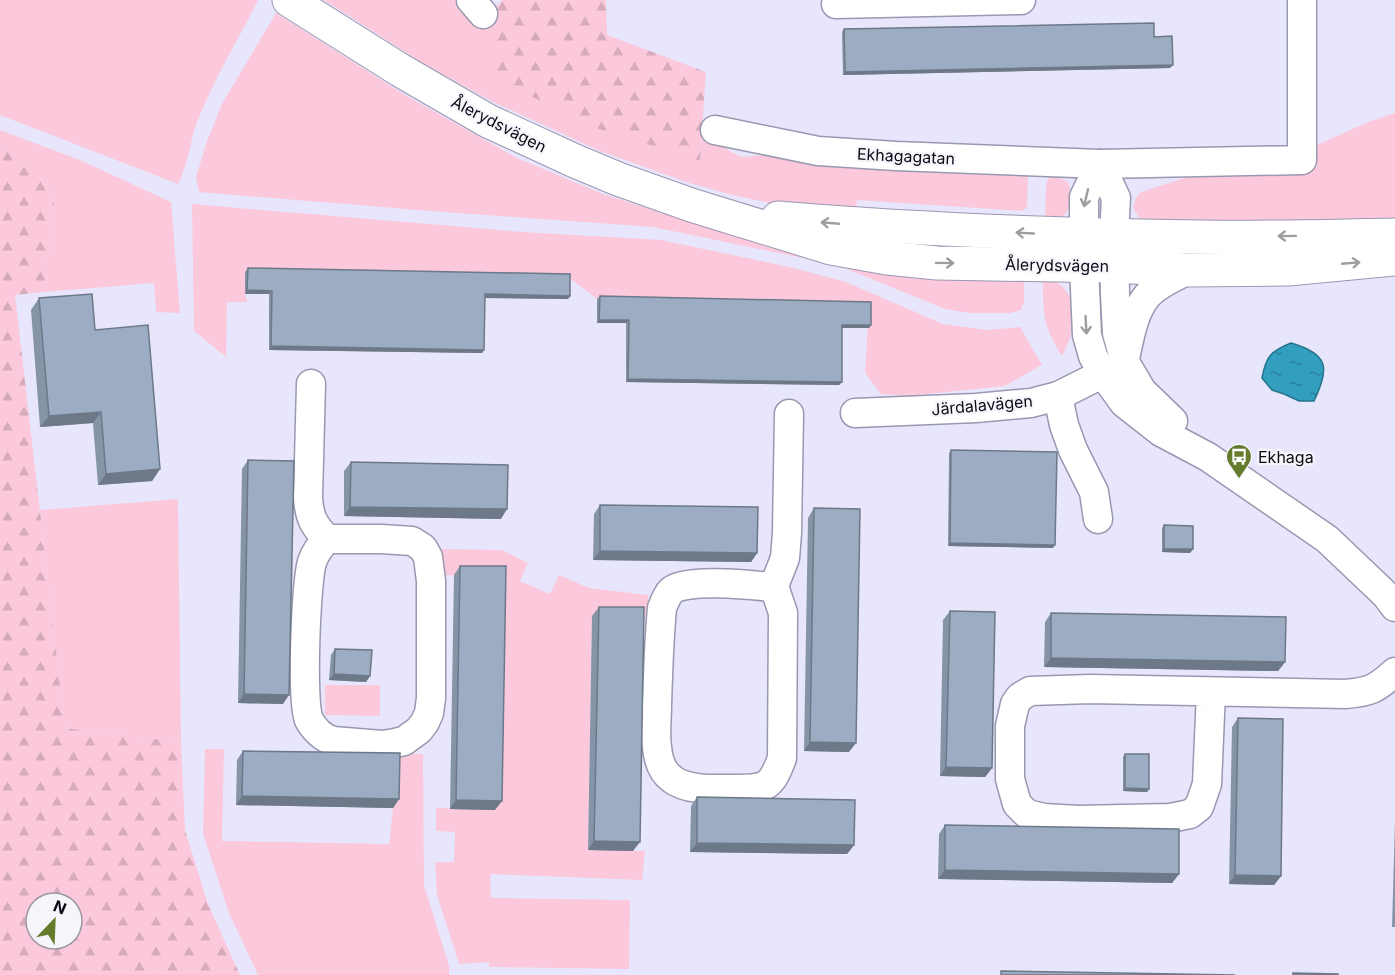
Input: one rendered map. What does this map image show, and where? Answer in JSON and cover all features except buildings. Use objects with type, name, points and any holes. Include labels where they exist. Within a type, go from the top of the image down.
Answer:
[{"type":"main road","name":"Ålerydsvägen","points":[[289,0],[400,70],[488,121],[618,179],[726,214],[870,226],[1099,251],[1188,270],[1288,269],[1395,259]]},
{"type":"main road","name":"Ålerydsvägen","points":[[1099,251],[1206,237],[1395,235]]},
{"type":"street","points":[[836,4],[1022,0]]},
{"type":"street","name":"Ekhagagatan","points":[[715,130],[818,151],[896,156],[1100,164],[1302,159],[1302,0]]},
{"type":"street","points":[[1100,164],[1116,198],[1099,251],[1087,335],[1093,356],[1114,368],[1142,391],[1208,457],[1326,539],[1386,595],[1395,607]]},
{"type":"street","points":[[1114,368],[1147,296],[1188,270]]},
{"type":"street","name":"Järdalavägen","points":[[855,413],[976,408],[1031,403],[1058,396],[1114,368]]},
{"type":"street","points":[[311,384],[309,512],[314,525],[327,539],[412,541],[423,549],[428,557],[431,581],[432,639],[429,713],[419,730],[404,741],[382,745],[333,741],[327,739],[309,720],[304,691],[308,592],[312,564],[318,549],[327,539]]},
{"type":"street","points":[[1058,396],[1064,425],[1073,450],[1094,492],[1098,519]]},
{"type":"street","points":[[771,586],[775,589],[781,603],[784,632],[783,751],[775,776],[769,784],[753,789],[687,786],[678,783],[663,770],[656,746],[662,608],[671,592],[680,586],[731,584],[771,586],[776,581],[785,558],[789,414]]},
{"type":"street","points":[[1326,539],[1375,562],[1395,576]]},
{"type":"street","points":[[1211,692],[1207,784],[1199,807],[1190,814],[1170,818],[1078,820],[1044,818],[1027,814],[1017,804],[1010,779],[1010,726],[1015,704],[1020,697],[1030,691],[1090,689],[1345,694],[1361,693],[1387,680]]},
{"type":"green space","points":[[0,0],[258,1],[197,122],[178,184],[0,115]]},
{"type":"green space","points":[[324,0],[465,0],[700,161],[702,133],[743,157],[772,154],[1023,172],[1028,176],[1027,207],[1023,211],[857,200],[856,209],[775,204],[689,183],[600,151],[493,102],[424,64]]},
{"type":"green space","points":[[503,0],[606,0],[607,35],[706,72],[700,161],[599,129],[495,79],[489,13]]},
{"type":"green space","points":[[276,13],[405,95],[517,158],[603,194],[696,224],[766,241],[1024,273],[1024,302],[1021,310],[1011,313],[969,313],[945,309],[837,265],[653,227],[199,192],[196,177],[222,104]]},
{"type":"green space","points":[[1395,113],[1395,225],[1155,226],[1140,219],[1133,208],[1135,199],[1141,192],[1194,175],[1278,172],[1317,167],[1317,145],[1368,122]]},
{"type":"green space","points":[[0,130],[80,160],[171,202],[180,313],[156,312],[154,283],[44,292],[55,193],[0,142]]},
{"type":"green space","points":[[0,142],[55,193],[44,292],[15,295],[65,728],[181,742],[185,830],[208,904],[240,975],[0,975]]},
{"type":"green space","points":[[1051,173],[1068,182],[1071,203],[1060,218],[1045,223],[1046,184]]},
{"type":"green space","points":[[192,204],[524,232],[661,240],[790,267],[846,282],[943,324],[987,330],[1020,327],[1042,365],[1005,386],[908,396],[881,394],[865,373],[869,305],[597,299],[568,277],[246,272],[247,302],[227,302],[226,357],[194,331]]},
{"type":"green space","points":[[1043,276],[1065,289],[1074,309],[1072,333],[1062,356],[1045,318]]},
{"type":"green space","points":[[178,499],[181,742],[65,728],[40,510]]},
{"type":"green space","points":[[438,549],[502,550],[528,563],[520,581],[550,594],[559,575],[589,588],[648,595],[648,616],[592,616],[588,850],[645,851],[642,880],[490,874],[491,898],[630,900],[629,969],[489,967],[489,962],[459,964],[437,895],[435,862],[454,862],[455,832],[436,831],[436,808],[495,809],[454,575],[438,576]]},
{"type":"green space","points":[[325,685],[380,685],[380,716],[325,715]]},
{"type":"green space","points":[[205,749],[224,749],[222,841],[389,844],[393,808],[393,753],[423,754],[424,885],[449,966],[449,975],[258,975],[229,913],[203,834]]},
{"type":"water","points":[[1291,343],[1313,352],[1323,364],[1322,380],[1314,401],[1299,401],[1272,390],[1262,378],[1265,364],[1271,355]]},
{"type":"place","name":"Ekhaga","points":[[1239,480]]}]
